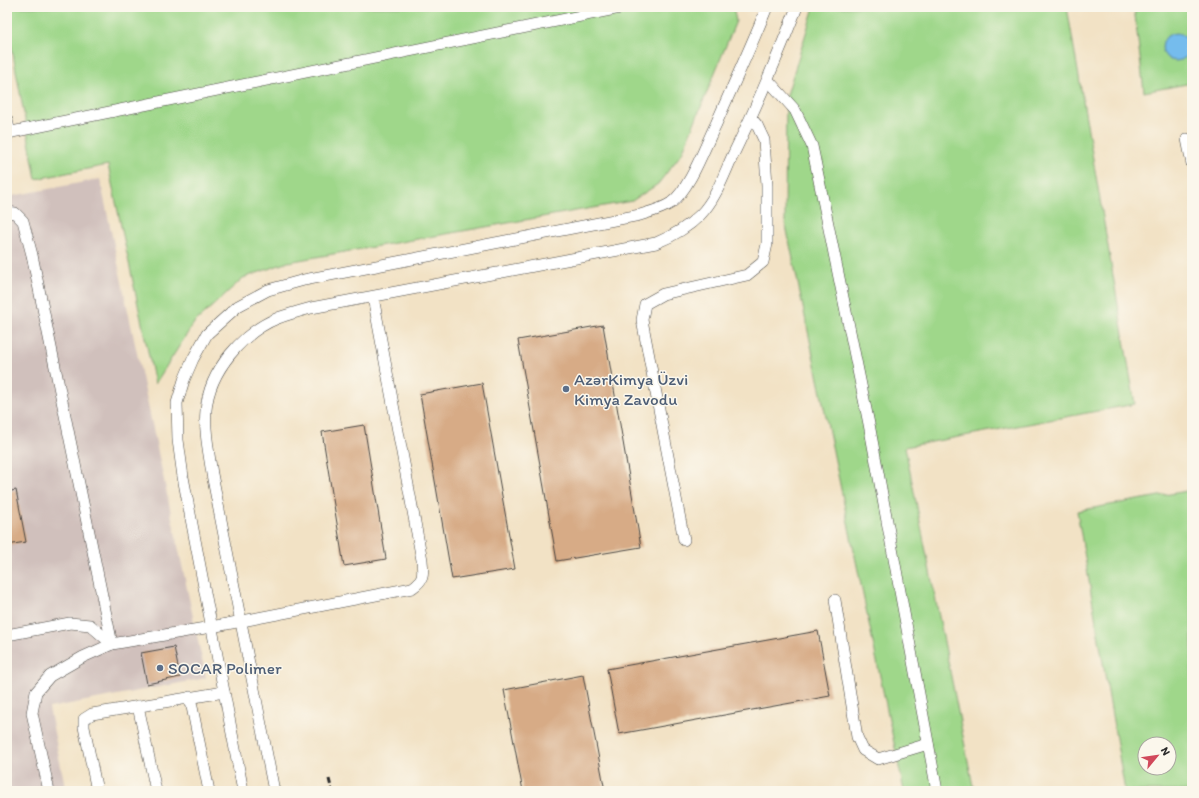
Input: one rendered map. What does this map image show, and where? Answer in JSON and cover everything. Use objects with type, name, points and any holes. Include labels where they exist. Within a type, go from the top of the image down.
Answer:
[{"type":"lane","points":[[7,120],[8,133],[625,7]]},
{"type":"lane","points":[[243,791],[211,627],[178,440],[176,403],[193,359],[207,334],[238,306],[268,290],[304,280],[640,215],[652,212],[671,203],[684,189],[700,158],[754,41],[767,7]]},
{"type":"lane","points":[[274,791],[212,474],[207,439],[206,409],[211,387],[232,350],[254,331],[278,318],[311,308],[656,243],[669,238],[685,228],[700,215],[713,198],[768,80],[797,7]]},
{"type":"lane","points":[[768,80],[795,110],[812,146],[869,424],[937,791]]},
{"type":"lane","points":[[684,540],[642,320],[645,304],[663,294],[746,275],[763,262],[767,244],[767,185],[764,140],[751,118]]},
{"type":"lane","points":[[1187,139],[1192,164]]},
{"type":"lane","points":[[7,212],[15,213],[23,222],[32,254],[112,644]]},
{"type":"lane","points":[[49,791],[32,713],[36,692],[50,676],[82,657],[112,644],[211,627],[412,588],[420,582],[423,574],[422,560],[373,297]]},
{"type":"lane","points":[[834,600],[857,737],[863,750],[878,759],[928,744]]},
{"type":"lane","points":[[7,635],[70,623],[90,625],[112,644]]},
{"type":"lane","points":[[97,791],[84,727],[84,719],[92,714],[224,692]]},
{"type":"lane","points":[[190,697],[209,791]]},
{"type":"lane","points":[[138,706],[156,791]]},
{"type":"shaded area","name":"SOCAR Polimer","points":[[100,179],[206,678],[49,708],[66,791],[7,791],[7,197]]},
{"type":"green space","points":[[7,7],[733,7],[736,21],[682,153],[658,184],[632,201],[288,262],[243,278],[194,323],[155,384],[108,165],[36,179],[7,22]]},
{"type":"green space","points":[[814,7],[1067,7],[1135,404],[905,447],[974,791],[904,791],[785,221],[786,98]]},
{"type":"green space","points":[[1134,7],[1192,7],[1192,83],[1144,92]]},
{"type":"green space","points":[[1192,490],[1192,791],[1125,791],[1077,511]]},
{"type":"water","points":[[1176,33],[1186,37],[1190,47],[1186,57],[1176,61],[1166,57],[1162,47],[1166,37]]},
{"type":"building","points":[[603,325],[641,547],[557,561],[518,340]]},
{"type":"building","points":[[482,383],[515,569],[452,579],[420,394]]},
{"type":"building","points":[[364,425],[386,559],[344,566],[322,432]]},
{"type":"building","points":[[16,490],[26,542],[7,545],[7,492]]},
{"type":"building","points":[[818,631],[830,696],[619,734],[607,669]]},
{"type":"building","points":[[174,647],[180,677],[147,684],[141,653]]},
{"type":"building","points":[[583,675],[605,791],[523,791],[504,690]]},
{"type":"railway","points":[[329,779],[332,791]]},
{"type":"place","name":"AzərKimya Üzvi Kimya Zavodu","points":[[566,389]]},
{"type":"place","name":"SOCAR Polimer","points":[[160,668]]}]
